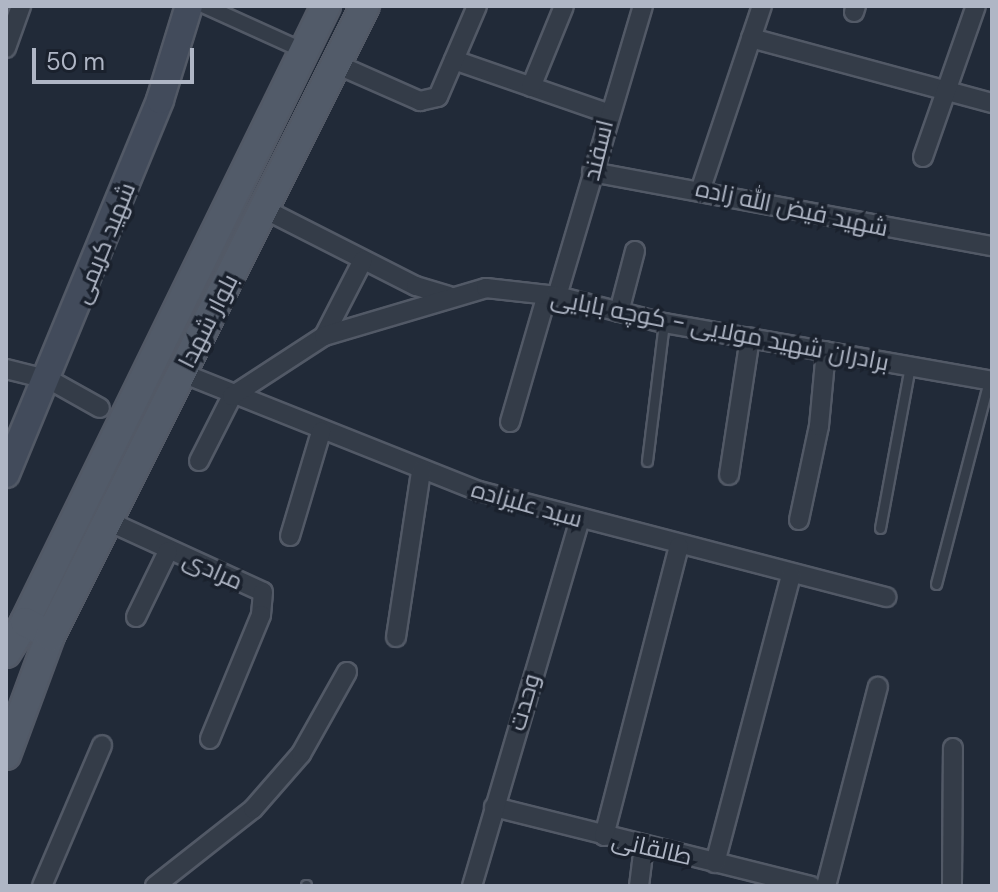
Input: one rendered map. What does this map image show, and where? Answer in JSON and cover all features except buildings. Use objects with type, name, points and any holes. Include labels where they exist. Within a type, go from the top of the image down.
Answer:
[{"type":"main road","name":"شهید کریمی","points":[[6,474],[12,448],[50,380],[160,100],[189,6]]},
{"type":"main road","name":"بلوار شهدا","points":[[6,653],[25,622],[326,6]]},
{"type":"main road","name":"بلوار شهدا","points":[[6,755],[38,680],[50,636],[365,6]]},
{"type":"main road","points":[[56,557],[83,571]]},
{"type":"main road","points":[[25,622],[50,636]]},
{"type":"street","points":[[6,48],[21,6]]},
{"type":"street","points":[[205,6],[304,51]]},
{"type":"street","points":[[336,64],[420,101],[438,97],[477,6]]},
{"type":"street","points":[[531,87],[564,6]]},
{"type":"street","name":"اسفند","points":[[510,422],[643,6]]},
{"type":"street","points":[[701,188],[762,6]]},
{"type":"street","points":[[923,157],[976,6]]},
{"type":"street","points":[[751,38],[992,103]]},
{"type":"street","points":[[454,60],[607,113]]},
{"type":"street","name":"شهید فیض الله زاده","points":[[592,172],[701,188],[992,246]]},
{"type":"street","points":[[264,209],[363,260],[448,296]]},
{"type":"street","points":[[619,312],[635,251]]},
{"type":"street","points":[[199,461],[232,396],[324,336],[363,260]]},
{"type":"street","name":"برادران شهید مولایی - کوچه بابایی","points":[[324,336],[448,296],[486,288],[552,296],[664,323],[990,381]]},
{"type":"street","points":[[729,475],[750,338]]},
{"type":"street","points":[[799,520],[819,426],[826,351]]},
{"type":"street","points":[[6,369],[50,380],[100,408]]},
{"type":"street","name":"سید علیزاده","points":[[182,373],[421,471],[679,547],[886,597]]},
{"type":"street","points":[[290,536],[321,432]]},
{"type":"street","points":[[396,637],[421,471]]},
{"type":"street","name":"وحدت","points":[[472,886],[580,520]]},
{"type":"street","name":"مرادی","points":[[108,521],[263,592],[261,615],[210,739]]},
{"type":"street","points":[[604,836],[679,547]]},
{"type":"street","points":[[136,617],[168,551]]},
{"type":"street","points":[[715,863],[791,576]]},
{"type":"street","points":[[155,886],[253,809],[301,754],[347,672]]},
{"type":"street","points":[[826,886],[878,687]]},
{"type":"street","points":[[42,886],[102,745]]},
{"type":"street","points":[[952,886],[953,748]]},
{"type":"street","name":"طالقانی","points":[[494,807],[811,886]]},
{"type":"street","points":[[639,886],[644,846]]},
{"type":"lane","points":[[647,461],[664,323]]},
{"type":"lane","points":[[880,528],[910,366]]},
{"type":"lane","points":[[936,584],[990,381]]}]
